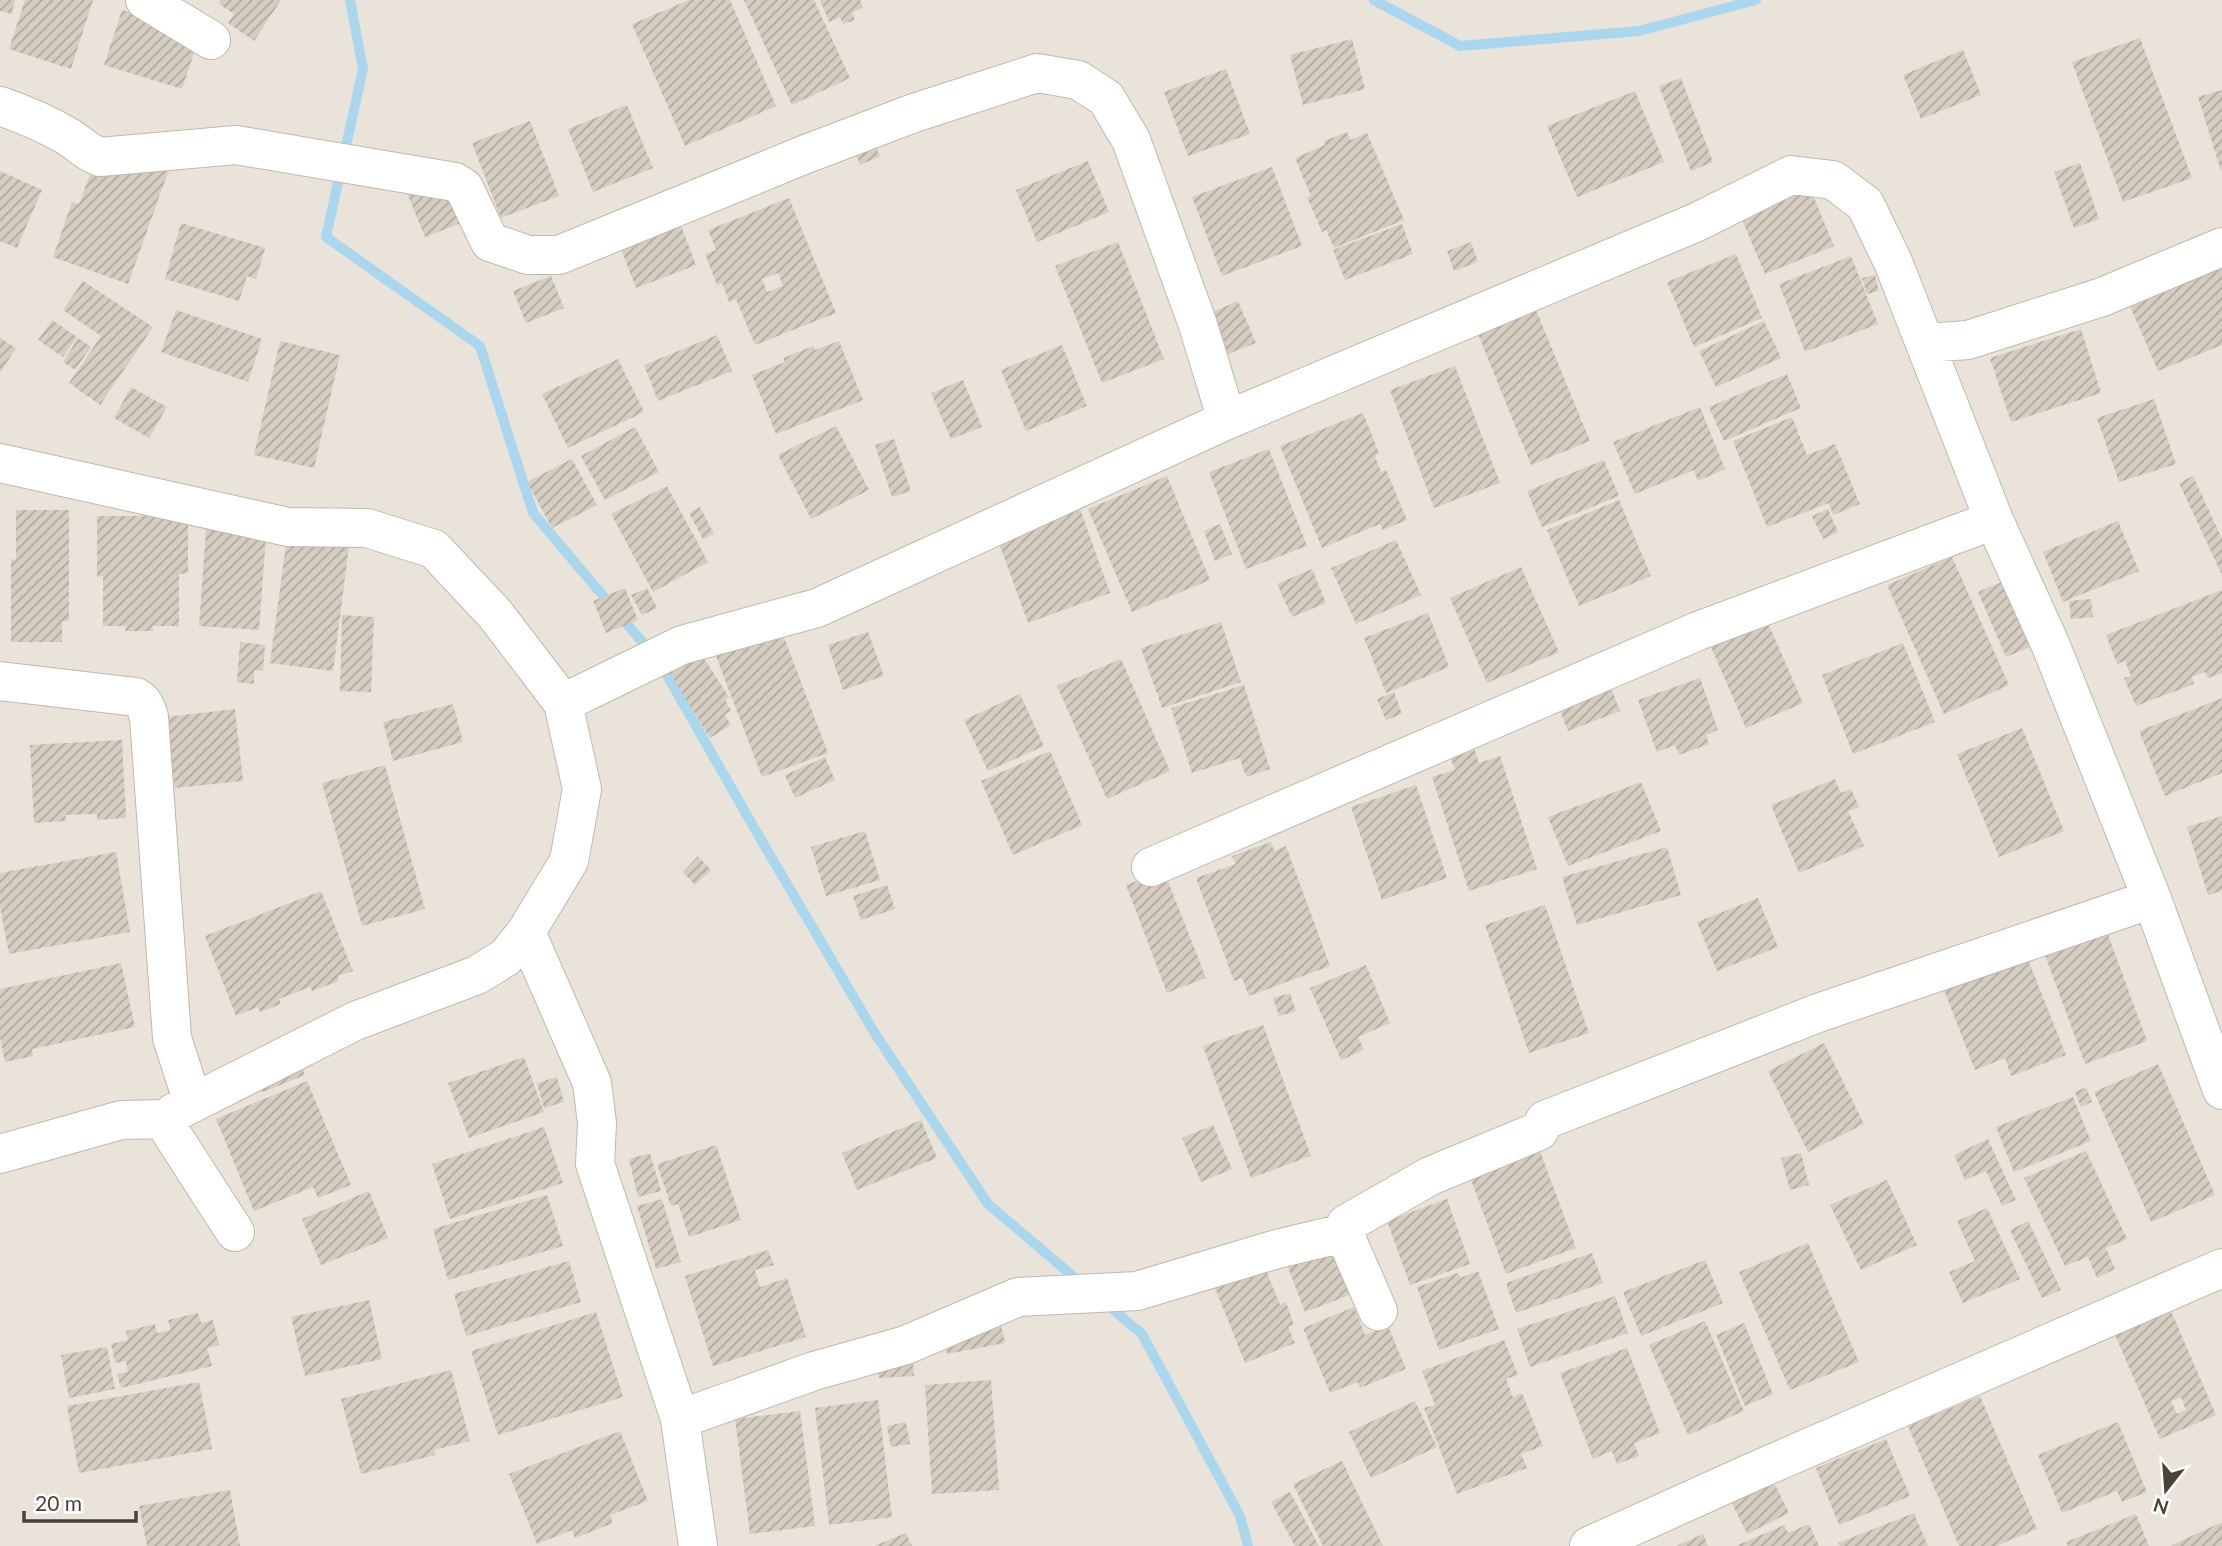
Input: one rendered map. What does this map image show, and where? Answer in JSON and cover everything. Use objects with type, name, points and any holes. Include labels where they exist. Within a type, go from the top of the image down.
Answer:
[{"type":"street","points":[[145,0],[211,40]]},
{"type":"street","points":[[0,106],[31,116],[69,137],[87,152],[100,157],[236,145],[456,182],[464,188],[490,242],[528,255],[559,255],[914,113],[1037,73],[1078,80],[1106,98],[1131,140],[1198,325],[1227,420]]},
{"type":"street","points":[[563,703],[682,645],[817,608],[1227,420],[1697,222],[1791,175],[1833,180],[1865,204],[1893,262],[1994,520],[2051,646],[2152,900],[2222,1090]]},
{"type":"street","points":[[1925,343],[1968,340],[2090,301],[2222,247]]},
{"type":"street","points":[[0,463],[288,527],[367,528],[434,549],[495,614],[563,703],[582,789],[569,861],[526,932],[506,957],[477,975],[355,1021],[180,1111],[121,1120],[0,1154]]},
{"type":"street","points":[[1151,867],[1698,631],[1994,520]]},
{"type":"street","points":[[0,681],[136,697],[143,701],[146,707],[149,717],[172,1038],[180,1111],[168,1128],[235,1232]]},
{"type":"street","points":[[1378,1311],[1344,1233],[1346,1224],[1418,1182],[1539,1131],[1545,1120],[1818,1013],[2152,900]]},
{"type":"street","points":[[526,932],[592,1083],[597,1123],[595,1164],[680,1419],[698,1546]]},
{"type":"street","points":[[680,1419],[814,1371],[906,1345],[1018,1297],[1138,1292],[1277,1249],[1344,1233]]},
{"type":"street","points":[[1589,1546],[2222,1268]]},
{"type":"shaded area","points":[[0,0],[2222,0],[2222,1546],[0,1546]]},
{"type":"building","points":[[0,0],[15,0],[12,14],[0,11]]},
{"type":"building","points":[[25,0],[93,0],[71,69],[9,49]]},
{"type":"building","points":[[221,0],[281,0],[254,41],[228,23],[234,14],[219,4]]},
{"type":"building","points":[[689,0],[730,0],[776,106],[685,146],[632,24]]},
{"type":"building","points":[[744,0],[814,0],[850,78],[792,105]]},
{"type":"building","points":[[820,0],[860,0],[863,8],[852,12],[855,20],[843,24],[840,17],[829,22]]},
{"type":"building","points":[[122,10],[200,35],[182,89],[104,65]]},
{"type":"building","points":[[2140,38],[2192,178],[2123,202],[2072,62]]},
{"type":"building","points":[[1352,39],[1365,89],[1303,105],[1290,55]]},
{"type":"building","points":[[1963,50],[1981,95],[1921,119],[1903,75]]},
{"type":"building","points":[[1226,69],[1250,134],[1188,156],[1164,92]]},
{"type":"building","points":[[1681,78],[1713,162],[1691,171],[1659,86]]},
{"type":"building","points":[[2222,90],[2222,171],[2221,171],[2198,97]]},
{"type":"building","points":[[1635,91],[1664,162],[1577,197],[1547,126]]},
{"type":"building","points":[[627,105],[653,168],[593,192],[568,129]]},
{"type":"building","points":[[530,121],[559,196],[501,218],[472,143]]},
{"type":"building","points":[[1347,132],[1350,140],[1367,133],[1404,220],[1334,248],[1326,230],[1322,232],[1295,158],[1325,145],[1324,141]]},
{"type":"building","points":[[104,137],[172,161],[128,284],[53,257],[72,202],[79,204]]},
{"type":"building","points":[[873,141],[880,156],[860,165],[854,149]]},
{"type":"building","points":[[1088,161],[1109,212],[1037,242],[1016,190]]},
{"type":"building","points":[[464,163],[484,214],[425,237],[404,186]]},
{"type":"building","points":[[2080,163],[2099,219],[2074,228],[2054,172]]},
{"type":"building","points":[[1272,167],[1302,246],[1222,276],[1192,197]]},
{"type":"building","points":[[0,171],[42,190],[17,248],[0,241]]},
{"type":"building","points":[[1809,186],[1834,246],[1765,274],[1740,215]]},
{"type":"building","points":[[789,198],[836,313],[755,345],[736,299],[729,302],[722,283],[717,285],[705,254],[716,250],[708,230]],"holes":[[[778,273],[783,286],[767,292],[762,279]]]},
{"type":"building","points":[[181,223],[265,248],[256,279],[247,276],[239,301],[165,279]]},
{"type":"building","points":[[1402,224],[1413,254],[1345,280],[1333,250]]},
{"type":"building","points":[[681,226],[696,265],[636,288],[621,249]]},
{"type":"building","points":[[1118,242],[1164,359],[1102,383],[1055,266]]},
{"type":"building","points":[[1471,242],[1478,262],[1454,271],[1447,251]]},
{"type":"building","points":[[1736,254],[1762,318],[1694,347],[1667,282]]},
{"type":"building","points":[[1851,256],[1878,324],[1805,352],[1779,284]]},
{"type":"building","points":[[2222,260],[2222,345],[2158,371],[2127,299]]},
{"type":"building","points":[[1875,275],[1879,291],[1867,294],[1862,278]]},
{"type":"building","points":[[551,276],[564,308],[526,323],[513,291]]},
{"type":"building","points":[[83,281],[153,327],[100,405],[69,383],[101,336],[63,310]]},
{"type":"building","points":[[1238,301],[1256,343],[1228,354],[1210,313]]},
{"type":"building","points":[[176,310],[262,339],[248,382],[161,352]]},
{"type":"building","points":[[1536,310],[1590,441],[1531,465],[1478,334]]},
{"type":"building","points":[[52,320],[77,337],[63,357],[38,340]]},
{"type":"building","points":[[1764,321],[1781,358],[1716,387],[1699,351]]},
{"type":"building","points":[[2081,329],[2101,393],[2011,422],[1990,358]]},
{"type":"building","points":[[717,335],[732,371],[658,401],[644,365]]},
{"type":"building","points":[[0,338],[16,348],[0,373]]},
{"type":"building","points":[[78,338],[91,347],[75,370],[63,362]]},
{"type":"building","points":[[280,341],[340,355],[314,468],[254,455]]},
{"type":"building","points":[[839,341],[863,400],[776,434],[752,375],[785,362],[783,358],[813,346],[815,350]]},
{"type":"building","points":[[1062,345],[1087,406],[1026,431],[1001,370]]},
{"type":"building","points":[[618,359],[644,412],[568,448],[542,394]]},
{"type":"building","points":[[1455,366],[1500,483],[1434,508],[1390,390]]},
{"type":"building","points":[[1787,374],[1801,408],[1724,441],[1709,407]]},
{"type":"building","points":[[963,380],[982,427],[951,439],[931,393]]},
{"type":"building","points":[[131,387],[167,407],[149,438],[114,418]]},
{"type":"building","points":[[2154,399],[2176,464],[2119,482],[2097,418]]},
{"type":"building","points":[[1700,407],[1725,469],[1698,481],[1694,470],[1635,494],[1613,442]]},
{"type":"building","points":[[1363,413],[1379,453],[1375,456],[1381,472],[1386,470],[1407,520],[1383,530],[1380,524],[1322,548],[1280,446]]},
{"type":"building","points":[[1792,417],[1807,455],[1835,444],[1860,504],[1833,515],[1829,503],[1767,527],[1733,441]]},
{"type":"building","points":[[836,426],[869,490],[811,519],[778,455]]},
{"type":"building","points":[[635,427],[659,472],[605,500],[581,456]]},
{"type":"building","points":[[894,439],[911,491],[892,497],[875,445]]},
{"type":"building","points":[[1269,449],[1307,546],[1246,569],[1209,472]]},
{"type":"building","points":[[572,459],[597,505],[552,528],[527,482]]},
{"type":"building","points":[[1604,460],[1619,496],[1542,527],[1527,491]]},
{"type":"building","points":[[1167,476],[1210,580],[1132,612],[1088,509]]},
{"type":"building","points":[[2193,476],[2222,539],[2222,575],[2179,483]]},
{"type":"building","points":[[667,486],[708,562],[653,592],[611,514]]},
{"type":"building","points":[[1619,500],[1651,576],[1579,606],[1547,530]]},
{"type":"building","points":[[1079,506],[1110,593],[1028,623],[996,535]]},
{"type":"building","points":[[700,507],[714,534],[703,539],[689,513]]},
{"type":"building","points":[[1828,509],[1838,532],[1823,539],[1812,516]]},
{"type":"building","points":[[16,510],[69,510],[69,621],[62,621],[62,642],[11,642],[11,559],[16,560]]},
{"type":"building","points":[[97,516],[188,516],[188,573],[179,574],[179,626],[152,626],[153,631],[125,631],[126,626],[103,626],[103,576],[97,577]]},
{"type":"building","points":[[207,517],[267,522],[259,630],[199,626]]},
{"type":"building","points":[[2118,521],[2139,571],[2063,602],[2043,552]]},
{"type":"building","points":[[1220,524],[1232,554],[1215,561],[1204,531]]},
{"type":"building","points":[[287,537],[349,546],[333,671],[270,663]]},
{"type":"building","points":[[1396,540],[1421,595],[1356,624],[1331,568]]},
{"type":"building","points":[[1952,557],[2009,685],[1944,714],[1887,585]]},
{"type":"building","points":[[1521,567],[1559,652],[1487,683],[1450,598]]},
{"type":"building","points":[[1312,569],[1326,603],[1292,617],[1277,584]]},
{"type":"building","points":[[2004,581],[2032,646],[2006,657],[1978,592]]},
{"type":"building","points":[[625,588],[638,620],[606,633],[593,601]]},
{"type":"building","points":[[647,588],[657,608],[642,615],[631,595]]},
{"type":"building","points":[[2222,590],[2222,673],[2208,678],[2205,672],[2192,677],[2194,684],[2136,706],[2124,678],[2131,676],[2125,661],[2117,664],[2106,635]]},
{"type":"building","points":[[2091,599],[2093,617],[2071,619],[2069,601]]},
{"type":"building","points":[[1428,613],[1449,667],[1386,693],[1364,638]]},
{"type":"building","points":[[342,615],[374,617],[371,692],[340,691]]},
{"type":"building","points":[[1221,622],[1241,682],[1162,708],[1141,648]]},
{"type":"building","points":[[1768,623],[1803,703],[1746,728],[1711,647]]},
{"type":"building","points":[[780,627],[828,753],[762,777],[714,651]]},
{"type":"building","points":[[868,632],[884,676],[843,690],[828,645]]},
{"type":"building","points":[[240,642],[265,645],[263,671],[254,670],[254,684],[237,682]]},
{"type":"building","points":[[1903,643],[1935,722],[1853,754],[1822,675]]},
{"type":"building","points":[[701,654],[729,697],[725,700],[731,711],[725,715],[731,725],[710,738],[670,673]]},
{"type":"building","points":[[1121,659],[1170,771],[1107,799],[1057,686]]},
{"type":"building","points":[[1700,678],[1718,730],[1706,735],[1709,744],[1679,755],[1675,745],[1657,752],[1638,700]]},
{"type":"building","points":[[1609,682],[1620,711],[1568,731],[1557,703]]},
{"type":"building","points":[[1244,685],[1270,769],[1246,777],[1240,758],[1192,773],[1171,708]]},
{"type":"building","points":[[1394,692],[1402,714],[1386,720],[1377,699]]},
{"type":"building","points":[[1020,694],[1044,746],[988,771],[964,720]]},
{"type":"building","points":[[2222,698],[2222,773],[2165,796],[2139,731]]},
{"type":"building","points":[[453,704],[463,742],[393,761],[383,722]]},
{"type":"building","points":[[235,709],[243,781],[175,788],[166,717]]},
{"type":"building","points":[[2022,728],[2064,831],[1999,857],[1957,754]]},
{"type":"building","points":[[122,740],[126,818],[97,820],[97,814],[65,815],[66,821],[34,823],[30,745]]},
{"type":"building","points":[[1475,750],[1479,763],[1500,756],[1537,869],[1469,891],[1432,777],[1455,770],[1450,757]]},
{"type":"building","points":[[1050,751],[1082,825],[1013,855],[981,781]]},
{"type":"building","points":[[825,757],[835,780],[795,798],[785,775]]},
{"type":"building","points":[[385,765],[425,909],[362,926],[322,783]]},
{"type":"building","points":[[1835,779],[1841,793],[1851,789],[1859,807],[1848,811],[1864,846],[1799,873],[1771,805]]},
{"type":"building","points":[[1641,782],[1661,831],[1568,866],[1548,817]]},
{"type":"building","points":[[1416,785],[1447,878],[1382,900],[1351,807]]},
{"type":"building","points":[[2222,816],[2222,891],[2208,895],[2187,827]]},
{"type":"building","points":[[865,831],[880,880],[826,896],[811,847]]},
{"type":"building","points":[[1271,842],[1274,851],[1286,846],[1330,966],[1249,996],[1242,978],[1234,981],[1196,878],[1236,864],[1232,856]]},
{"type":"building","points":[[1667,847],[1681,895],[1577,925],[1562,877]]},
{"type":"building","points":[[116,852],[130,932],[9,954],[0,907],[0,873]]},
{"type":"building","points":[[698,856],[711,870],[695,885],[683,872]]},
{"type":"building","points":[[1164,871],[1206,978],[1167,993],[1126,885]]},
{"type":"building","points":[[887,885],[895,909],[861,920],[853,896]]},
{"type":"building","points":[[321,891],[353,971],[338,976],[339,981],[312,991],[310,987],[279,999],[281,1004],[260,1012],[258,1007],[236,1016],[205,936]]},
{"type":"building","points":[[1758,898],[1778,947],[1717,971],[1697,922]]},
{"type":"building","points":[[1545,905],[1589,1033],[1529,1053],[1485,925]]},
{"type":"building","points":[[2107,932],[2147,1041],[2085,1064],[2045,955]]},
{"type":"building","points":[[2027,957],[2066,1055],[2011,1076],[2005,1058],[1975,1070],[1944,990]]},
{"type":"building","points":[[121,963],[135,1027],[32,1049],[33,1056],[5,1062],[0,1037],[0,989]]},
{"type":"building","points":[[1366,965],[1390,1023],[1358,1037],[1364,1050],[1341,1060],[1310,988]]},
{"type":"building","points":[[1290,993],[1296,1011],[1279,1016],[1273,998]]},
{"type":"building","points":[[1263,1025],[1311,1156],[1251,1178],[1203,1046]]},
{"type":"building","points":[[1824,1043],[1864,1124],[1808,1152],[1768,1071]]},
{"type":"building","points":[[295,1051],[305,1075],[263,1092],[253,1068]]},
{"type":"building","points":[[524,1057],[544,1112],[469,1138],[448,1083]]},
{"type":"building","points":[[2158,1064],[2215,1195],[2151,1222],[2094,1092]]},
{"type":"building","points":[[557,1077],[564,1102],[544,1108],[537,1083]]},
{"type":"building","points":[[307,1081],[351,1185],[318,1198],[313,1187],[254,1211],[216,1119]]},
{"type":"building","points":[[2086,1087],[2092,1102],[2081,1107],[2075,1092]]},
{"type":"building","points":[[2073,1097],[2091,1141],[2014,1172],[1996,1127]]},
{"type":"building","points":[[921,1120],[937,1158],[857,1190],[842,1153]]},
{"type":"building","points":[[1213,1125],[1232,1169],[1201,1182],[1182,1138]]},
{"type":"building","points":[[544,1127],[563,1183],[450,1219],[432,1164]]},
{"type":"building","points":[[1988,1139],[2016,1200],[2002,1206],[1986,1171],[1965,1180],[1954,1155]]},
{"type":"building","points":[[1537,1143],[1576,1248],[1506,1274],[1467,1169]]},
{"type":"building","points":[[716,1145],[741,1220],[689,1237],[678,1204],[671,1206],[657,1164]]},
{"type":"building","points":[[2086,1151],[2127,1239],[2106,1248],[2115,1269],[2097,1278],[2088,1257],[2065,1266],[2024,1178]]},
{"type":"building","points":[[650,1153],[661,1191],[638,1197],[629,1159]]},
{"type":"building","points":[[1801,1153],[1809,1185],[1790,1190],[1781,1158]]},
{"type":"building","points":[[1887,1180],[1917,1245],[1861,1270],[1830,1205]]},
{"type":"building","points":[[369,1191],[388,1238],[321,1265],[302,1219]]},
{"type":"building","points":[[547,1195],[563,1246],[448,1280],[433,1229]]},
{"type":"building","points":[[662,1199],[681,1262],[656,1269],[637,1206]]},
{"type":"building","points":[[1447,1199],[1470,1264],[1410,1285],[1387,1221]]},
{"type":"building","points":[[1987,1208],[2020,1279],[1963,1303],[1949,1272],[1975,1261],[1957,1221]]},
{"type":"building","points":[[2028,1221],[2061,1290],[2042,1298],[2010,1230]]},
{"type":"building","points":[[1349,1232],[1370,1287],[1305,1312],[1284,1257]]},
{"type":"building","points":[[1808,1243],[1859,1362],[1790,1390],[1739,1272]]},
{"type":"building","points":[[768,1250],[774,1265],[755,1270],[760,1287],[787,1278],[806,1337],[713,1366],[685,1276]]},
{"type":"building","points":[[1592,1253],[1603,1283],[1516,1313],[1506,1283]]},
{"type":"building","points":[[1705,1260],[1723,1303],[1641,1336],[1623,1292]]},
{"type":"building","points":[[569,1261],[581,1302],[466,1336],[454,1294]]},
{"type":"building","points":[[1265,1268],[1280,1305],[1286,1302],[1294,1325],[1288,1327],[1295,1343],[1245,1363],[1215,1288]]},
{"type":"building","points":[[1478,1271],[1499,1329],[1439,1350],[1417,1287],[1458,1273],[1460,1278]]},
{"type":"building","points":[[1615,1296],[1628,1333],[1530,1367],[1517,1329]]},
{"type":"building","points":[[369,1300],[382,1359],[305,1376],[291,1317]]},
{"type":"building","points":[[1354,1307],[1365,1335],[1388,1326],[1406,1369],[1360,1388],[1358,1382],[1330,1393],[1303,1328]]},
{"type":"building","points":[[2171,1311],[2216,1415],[2160,1439],[2115,1335]],"holes":[[[2181,1397],[2186,1410],[2177,1414],[2171,1401]]]},
{"type":"building","points":[[596,1312],[623,1397],[498,1435],[471,1351]]},
{"type":"building","points":[[198,1313],[201,1323],[213,1320],[219,1345],[207,1348],[212,1366],[121,1388],[117,1374],[128,1372],[126,1361],[115,1363],[111,1344],[128,1340],[126,1331],[155,1324],[157,1333],[171,1330],[168,1320]]},
{"type":"building","points":[[1000,1321],[1005,1343],[947,1354],[942,1332]]},
{"type":"building","points":[[1705,1321],[1744,1411],[1688,1435],[1649,1345]]},
{"type":"building","points":[[1744,1323],[1773,1394],[1745,1406],[1716,1335]]},
{"type":"building","points":[[1504,1340],[1518,1375],[1506,1379],[1513,1397],[1522,1393],[1543,1446],[1521,1454],[1527,1468],[1457,1494],[1424,1408],[1435,1405],[1422,1371]]},
{"type":"building","points":[[107,1347],[115,1389],[69,1398],[61,1355]]},
{"type":"building","points":[[1627,1348],[1660,1433],[1634,1443],[1639,1456],[1617,1464],[1612,1451],[1593,1459],[1560,1373]]},
{"type":"building","points":[[912,1349],[914,1376],[879,1378],[877,1351]]},
{"type":"building","points":[[451,1370],[470,1441],[434,1450],[435,1455],[361,1474],[341,1399]]},
{"type":"building","points":[[991,1380],[999,1490],[932,1494],[925,1385]]},
{"type":"building","points":[[199,1382],[212,1449],[79,1473],[67,1406]]},
{"type":"building","points":[[1980,1396],[2037,1529],[1996,1546],[1959,1546],[1908,1426]]},
{"type":"building","points":[[878,1400],[892,1517],[829,1525],[815,1408]]},
{"type":"building","points":[[1415,1401],[1437,1447],[1371,1478],[1349,1432]]},
{"type":"building","points":[[800,1411],[815,1526],[750,1534],[735,1419]]},
{"type":"building","points":[[906,1422],[910,1444],[891,1447],[887,1426]]},
{"type":"building","points":[[2118,1422],[2147,1492],[2122,1502],[2117,1491],[2062,1513],[2038,1455]]},
{"type":"building","points":[[620,1431],[648,1501],[610,1515],[613,1523],[575,1538],[572,1530],[537,1544],[509,1474]]},
{"type":"building","points":[[1886,1439],[1910,1496],[1839,1525],[1816,1468]]},
{"type":"building","points":[[1342,1461],[1383,1546],[1323,1546],[1293,1484]]},
{"type":"building","points":[[1770,1475],[1789,1513],[1747,1534],[1728,1495]]},
{"type":"building","points":[[230,1490],[240,1546],[147,1546],[139,1506]]},
{"type":"building","points":[[1290,1492],[1319,1546],[1295,1546],[1271,1502]]},
{"type":"building","points":[[1914,1513],[1928,1546],[1840,1546],[1838,1543]]},
{"type":"building","points":[[2136,1514],[2149,1546],[2068,1546],[2066,1542]]},
{"type":"building","points":[[2222,1522],[2222,1546],[2170,1546]]},
{"type":"building","points":[[1809,1524],[1819,1546],[1736,1546],[1784,1525],[1788,1533]]},
{"type":"building","points":[[906,1533],[912,1546],[874,1546]]},
{"type":"building","points":[[1703,1534],[1708,1546],[1676,1546]]},
{"type":"waterway","points":[[350,0],[363,69],[326,237],[480,346],[533,513],[660,663],[874,1032],[988,1204],[1081,1283]]},
{"type":"waterway","points":[[1374,0],[1460,46],[1639,31],[1756,0]]},
{"type":"waterway","points":[[1104,1302],[1142,1334],[1240,1516],[1248,1546]]}]
